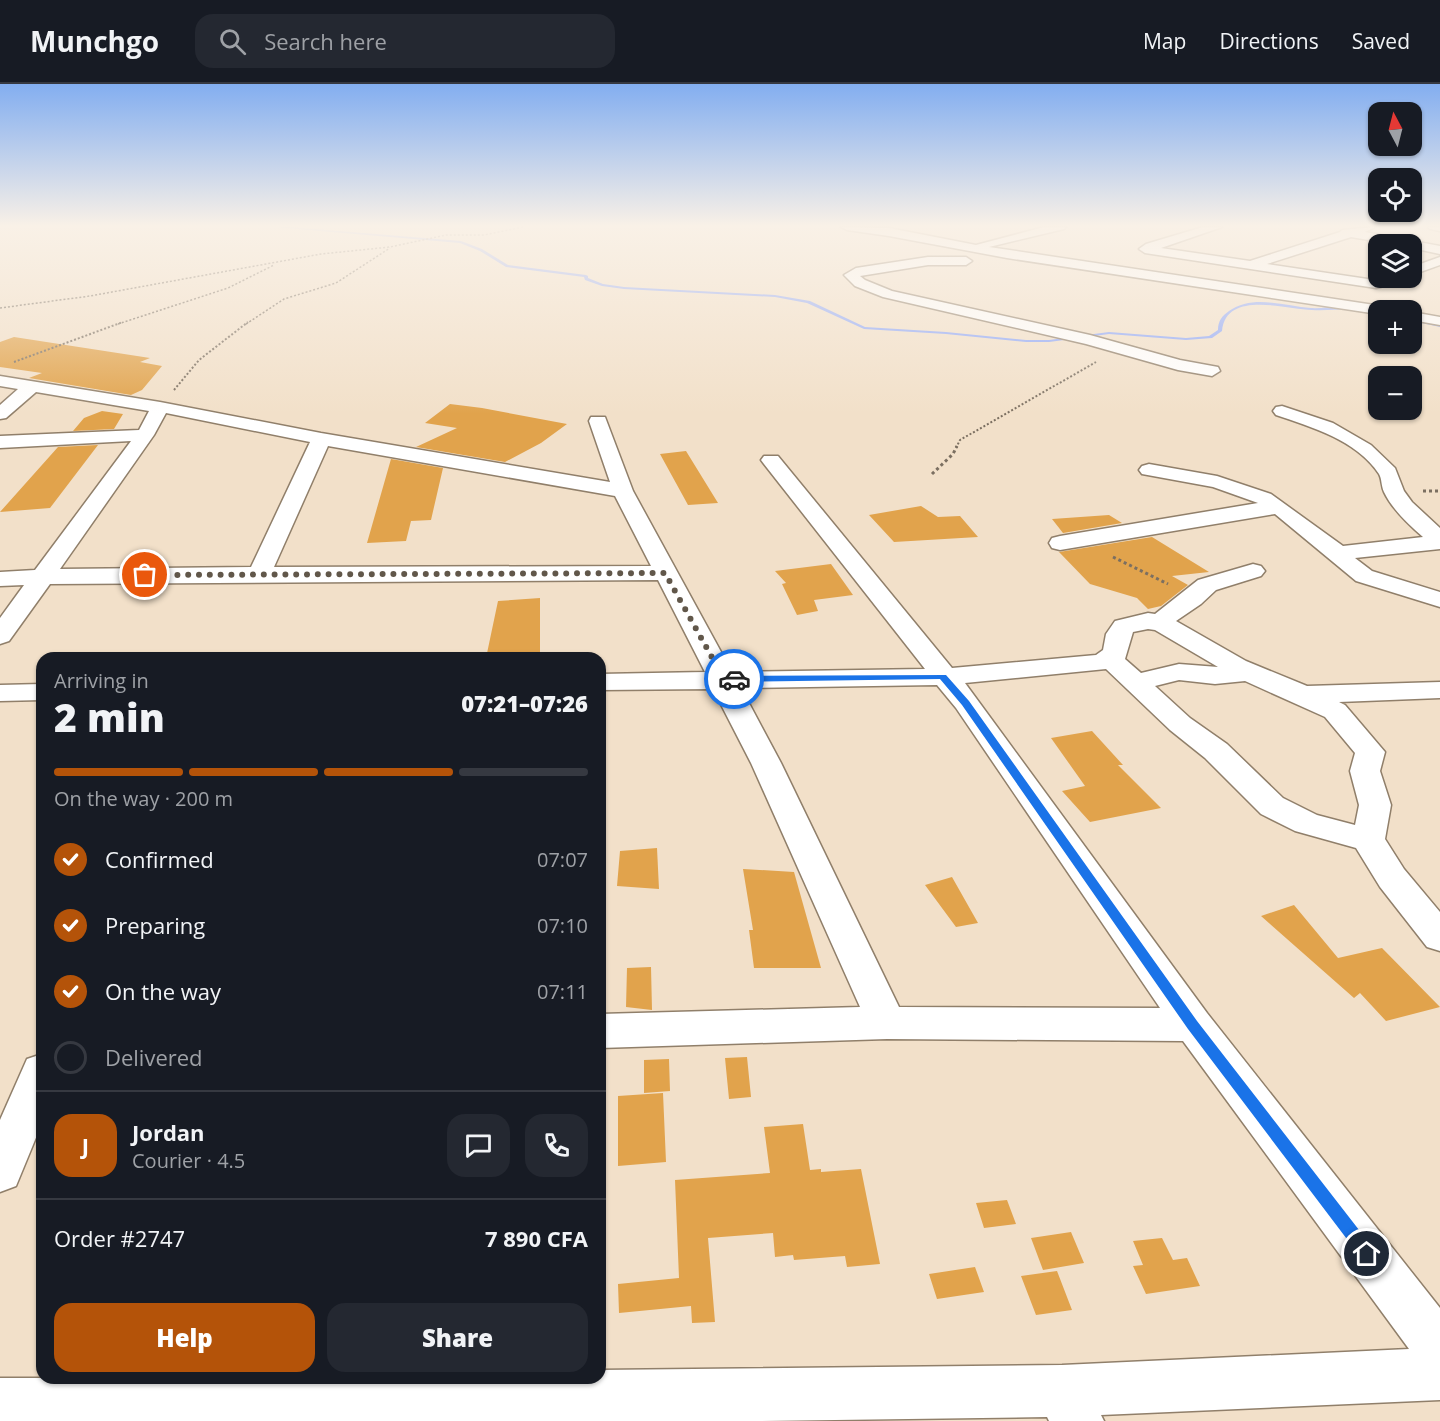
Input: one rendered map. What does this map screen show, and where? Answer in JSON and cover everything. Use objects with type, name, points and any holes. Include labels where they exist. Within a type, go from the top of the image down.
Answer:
[{"type":"street","points":[[875,289],[1120,348],[1178,365],[1212,371]]},
{"type":"street","points":[[1246,289],[1368,308]]},
{"type":"street","points":[[1334,302],[1363,289]]},
{"type":"street","points":[[1422,318],[1440,321]]},
{"type":"street","points":[[4,373],[32,386],[623,491]]},
{"type":"street","points":[[0,414],[32,386]]},
{"type":"street","points":[[0,636],[145,435],[160,407]]},
{"type":"street","points":[[1282,411],[1335,428],[1365,449],[1389,474],[1393,491],[1424,527],[1440,541]]},
{"type":"street","points":[[598,421],[623,491],[665,573],[724,679],[796,826],[887,1023]]},
{"type":"street","points":[[0,442],[145,435]]},
{"type":"street","points":[[260,575],[321,439]]},
{"type":"street","points":[[771,460],[966,703],[1193,1025],[1440,1349]]},
{"type":"street","points":[[1149,470],[1236,487],[1279,507],[1364,576],[1440,600]]},
{"type":"street","points":[[1060,543],[1279,507]]},
{"type":"street","points":[[1338,553],[1440,541]]},
{"type":"street","points":[[1162,623],[1166,616],[1192,599],[1207,585],[1253,571]]},
{"type":"street","points":[[0,579],[665,573]]},
{"type":"street","points":[[606,682],[943,677],[1103,662],[1115,654],[1119,634],[1124,626],[1148,621],[1162,623],[1249,672],[1335,711],[1370,752],[1365,771],[1375,805],[1368,840]]},
{"type":"street","points":[[1110,659],[1180,724],[1216,752],[1272,806],[1306,823],[1368,840],[1392,878],[1435,926]]},
{"type":"street","points":[[1135,682],[1179,672],[1215,676],[1249,672]]},
{"type":"street","points":[[1215,676],[1252,695],[1279,692],[1303,695],[1440,690]]},
{"type":"street","points":[[0,693],[36,692]]},
{"type":"street","points":[[606,1031],[887,1023],[1193,1025]]},
{"type":"street","points":[[0,1171],[36,1086]]},
{"type":"street","points":[[0,1404],[1070,1406],[1440,1374]]},
{"type":"path","points":[[0,308],[128,289]]},
{"type":"path","points":[[4,373],[84,336],[224,289]]},
{"type":"path","points":[[160,407],[199,360],[250,321],[284,299],[315,289]]},
{"type":"path","points":[[932,474],[952,454],[960,440],[1120,348]]},
{"type":"path","points":[[1085,539],[1116,559],[1142,572],[1153,574],[1192,599]]},
{"type":"building","points":[[14,337],[150,358],[140,362],[162,366],[142,390],[131,395],[29,378],[42,373],[0,367],[0,342]]},
{"type":"building","points":[[450,404],[567,424],[541,443],[505,462],[416,447],[457,428],[425,423]]},
{"type":"building","points":[[102,411],[123,414],[114,429],[73,431],[84,418]]},
{"type":"building","points":[[98,445],[50,508],[0,512],[58,447]]},
{"type":"building","points":[[686,451],[718,503],[688,505],[660,454]]},
{"type":"building","points":[[391,459],[443,468],[431,520],[411,521],[406,541],[367,543]]},
{"type":"building","points":[[921,506],[938,517],[960,516],[978,537],[894,542],[869,515]]},
{"type":"building","points":[[1109,515],[1122,523],[1063,533],[1052,519]]},
{"type":"building","points":[[1152,537],[1209,572],[1172,576],[1188,585],[1161,606],[1148,609],[1137,598],[1090,584],[1059,552]]},
{"type":"building","points":[[831,564],[853,595],[814,600],[818,611],[797,615],[782,584],[786,583],[775,571]]},
{"type":"building","points":[[540,598],[540,652],[487,652],[498,601]]},
{"type":"building","points":[[1092,731],[1123,765],[1118,765],[1161,808],[1090,822],[1062,791],[1085,786],[1051,738]]},
{"type":"building","points":[[657,848],[659,889],[617,886],[620,851]]},
{"type":"building","points":[[743,869],[794,872],[821,968],[754,968],[749,930],[753,930]]},
{"type":"building","points":[[952,877],[978,923],[956,927],[925,885]]},
{"type":"building","points":[[1294,905],[1338,958],[1382,948],[1440,1007],[1386,1021],[1360,993],[1354,998],[1261,916]]},
{"type":"building","points":[[651,967],[652,1010],[626,1007],[627,968]]},
{"type":"building","points":[[747,1057],[751,1097],[729,1099],[725,1058]]},
{"type":"building","points":[[669,1059],[670,1091],[644,1093],[644,1060]]},
{"type":"building","points":[[663,1093],[666,1162],[618,1166],[618,1096]]},
{"type":"building","points":[[803,1124],[810,1170],[821,1169],[821,1172],[861,1169],[880,1264],[847,1267],[845,1256],[794,1260],[793,1255],[775,1257],[773,1233],[708,1238],[715,1322],[692,1323],[691,1306],[619,1313],[618,1284],[679,1278],[675,1180],[770,1173],[764,1127]]},
{"type":"building","points":[[1007,1200],[1016,1224],[984,1228],[976,1203]]},
{"type":"building","points":[[1071,1232],[1084,1263],[1043,1270],[1031,1238]]},
{"type":"building","points":[[1162,1238],[1173,1260],[1187,1258],[1200,1286],[1146,1294],[1133,1266],[1143,1265],[1133,1241]]},
{"type":"building","points":[[975,1267],[984,1292],[937,1299],[929,1274]]},
{"type":"building","points":[[1057,1271],[1072,1310],[1036,1315],[1021,1276]]},
{"type":"waterway","points":[[650,289],[775,296],[808,302],[864,328],[1026,341],[1049,341],[1109,333],[1186,339],[1210,337],[1220,330],[1220,323],[1225,316],[1246,304],[1268,303],[1317,309],[1350,308]]},
{"type":"waterway","points":[[1422,322],[1440,326]]},
{"type":"way so far","points":[[145,575],[665,573],[724,679],[734,679]]},
{"type":"route","points":[[734,679],[943,677],[966,703],[1193,1025],[1367,1254]]}]
